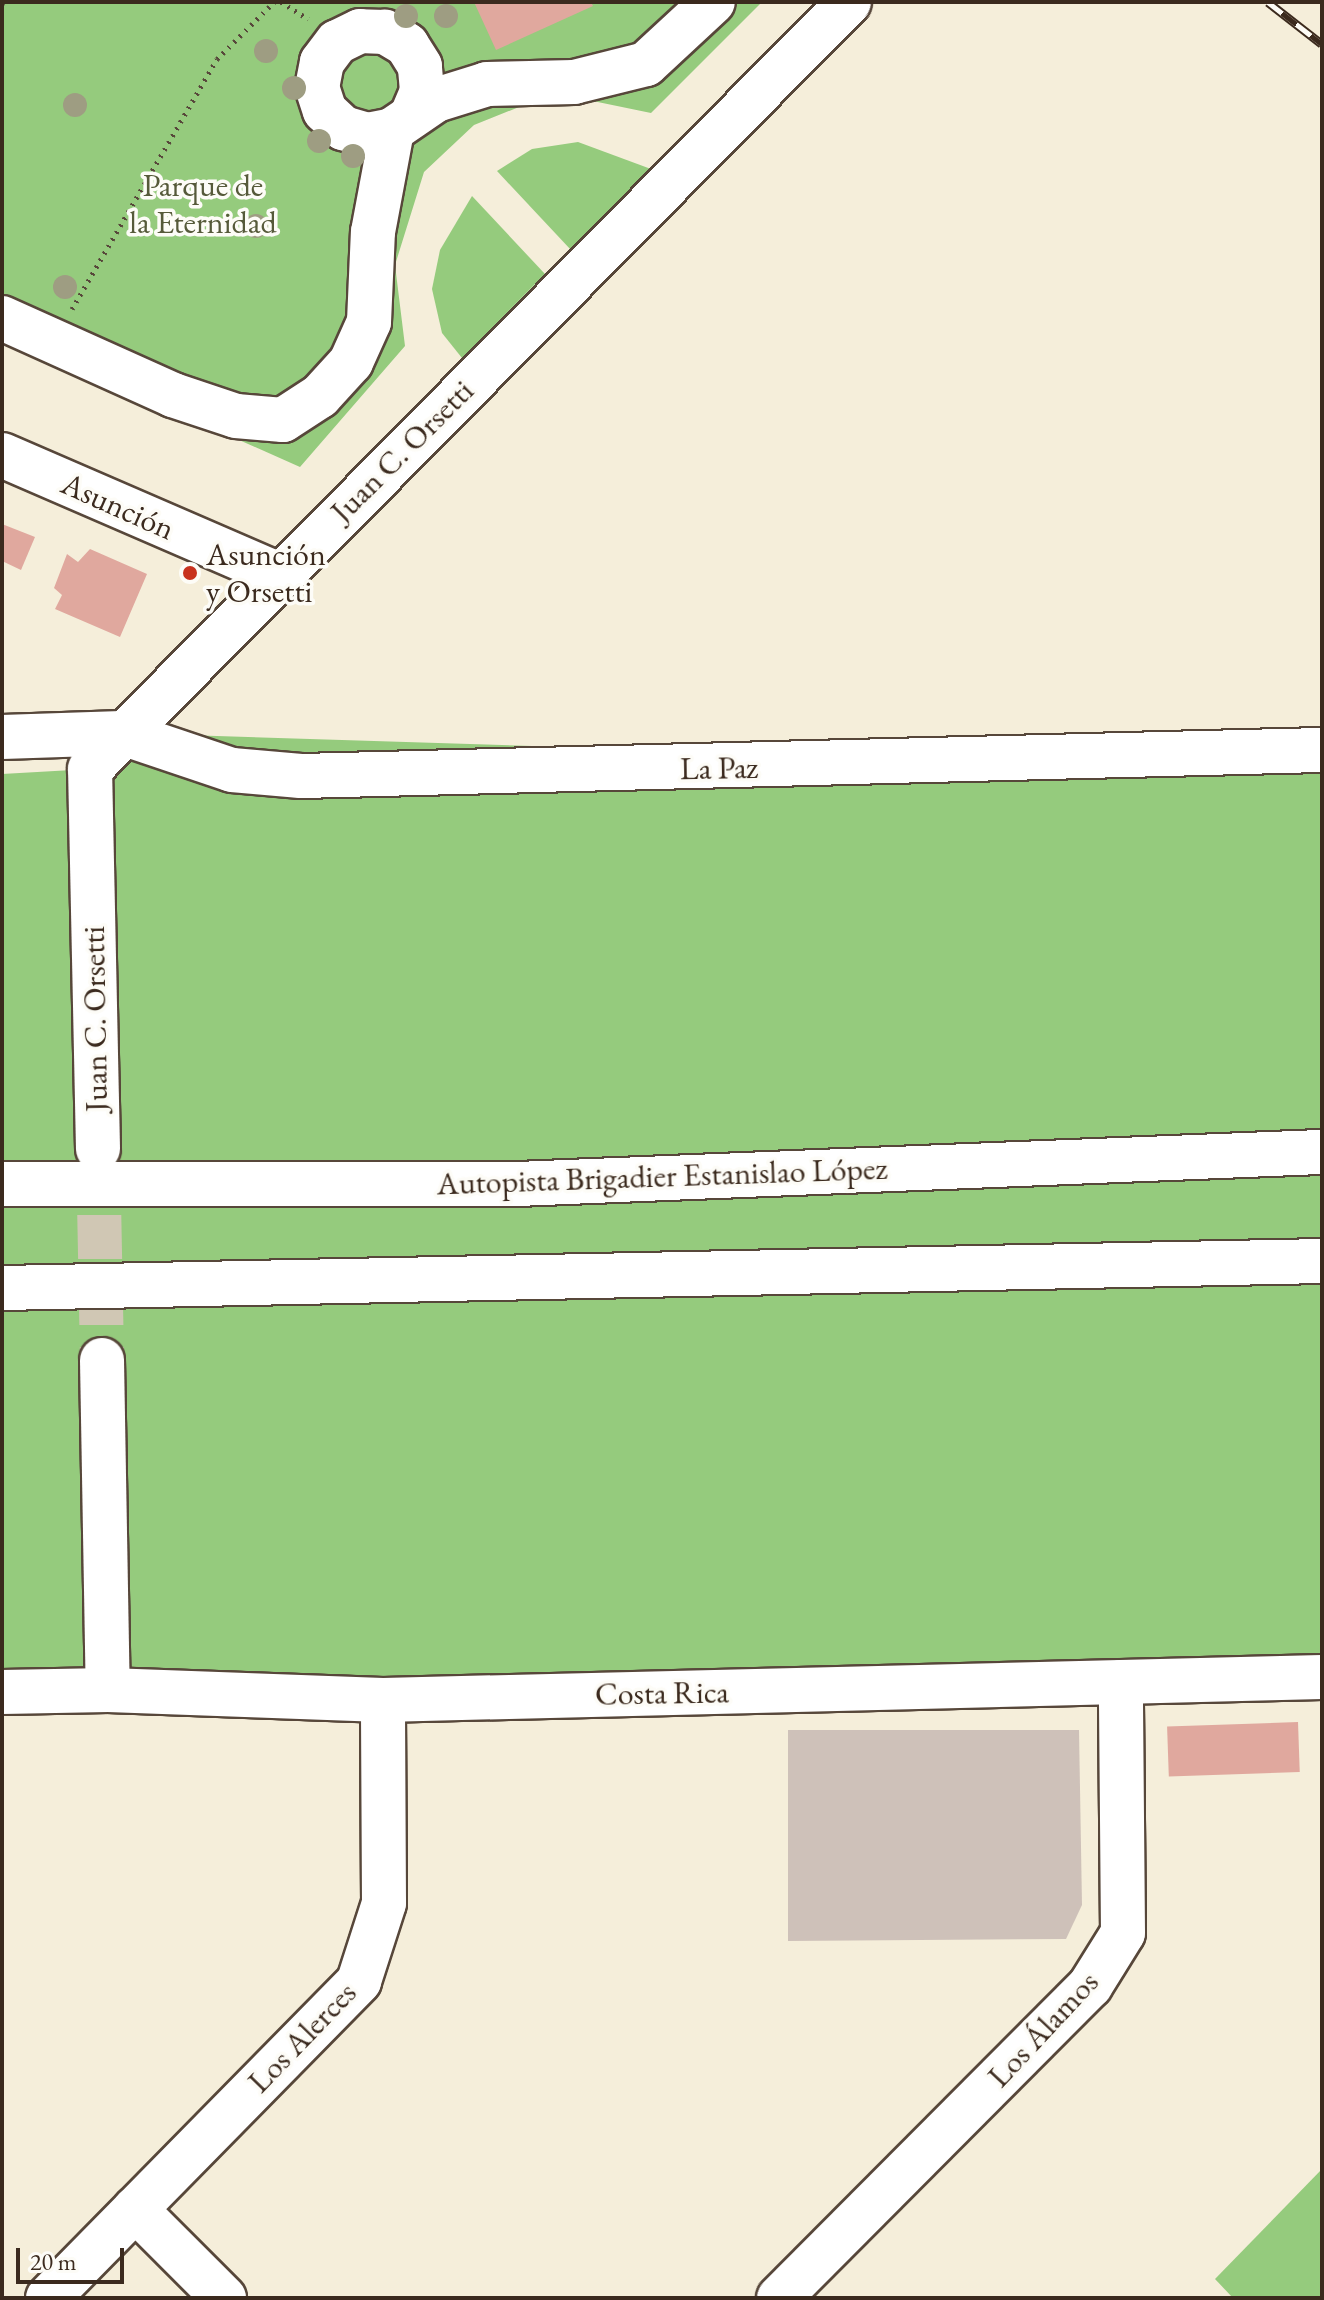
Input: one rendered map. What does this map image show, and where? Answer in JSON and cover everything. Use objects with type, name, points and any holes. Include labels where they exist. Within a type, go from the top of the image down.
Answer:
[{"type":"main road","points":[[2,318],[173,395],[236,416],[283,420],[320,396],[351,362],[369,322],[373,232],[402,122],[436,100],[487,84],[574,82],[646,64],[713,2]]},
{"type":"main road","name":"Juan C. Orsetti","points":[[98,1149],[90,769],[122,733],[849,2]]},
{"type":"main road","name":"Asunción","points":[[2,455],[279,575]]},
{"type":"main road","points":[[2,737],[122,733]]},
{"type":"main road","name":"La Paz","points":[[122,733],[232,770],[301,776],[1322,750]]},
{"type":"main road","name":"Autopista Brigadier Estanislao López","points":[[2,1184],[517,1184],[1322,1152]]},
{"type":"main road","points":[[2,1288],[1322,1261]]},
{"type":"main road","points":[[102,1360],[108,1690]]},
{"type":"main road","name":"Costa Rica","points":[[2,1692],[108,1690],[383,1700],[1322,1677]]},
{"type":"main road","name":"Los Álamos","points":[[779,2298],[1090,1986],[1123,1933],[1121,1682]]},
{"type":"main road","name":"Los Alerces","points":[[48,2298],[359,1981],[384,1903],[383,1700]]},
{"type":"main road","points":[[135,2209],[224,2298]]},
{"type":"path","points":[[53,341],[217,59],[274,2]]},
{"type":"shaded area","points":[[788,1730],[1079,1730],[1082,1905],[1066,1939],[788,1941]]},
{"type":"green space","name":"Parque de la Eternidad","points":[[2,2],[762,2],[651,113],[588,100],[524,105],[474,125],[424,172],[395,265],[405,346],[300,467],[2,335]]},
{"type":"green space","points":[[578,142],[651,169],[571,250],[497,171],[532,149]]},
{"type":"green space","points":[[472,196],[545,274],[462,358],[442,333],[432,289],[440,250]]},
{"type":"green space","points":[[122,733],[1322,771],[1322,1677],[2,1692],[2,774],[90,769]]},
{"type":"green space","points":[[1322,2169],[1322,2298],[1233,2298],[1215,2279]]},
{"type":"building","points":[[474,2],[591,2],[593,6],[496,50]]},
{"type":"building","points":[[2,524],[35,537],[21,570],[2,561]]},
{"type":"building","points":[[90,549],[147,574],[120,637],[55,609],[62,595],[54,588],[67,554],[78,562]]},
{"type":"building","points":[[1298,1722],[1300,1772],[1169,1777],[1167,1727]]},
{"type":"tunnel","points":[[98,1149],[102,1360]]},
{"type":"railway","points":[[1268,2],[1322,44]]},
{"type":"place","name":"Asunción y Orsetti","points":[[190,573]]}]
